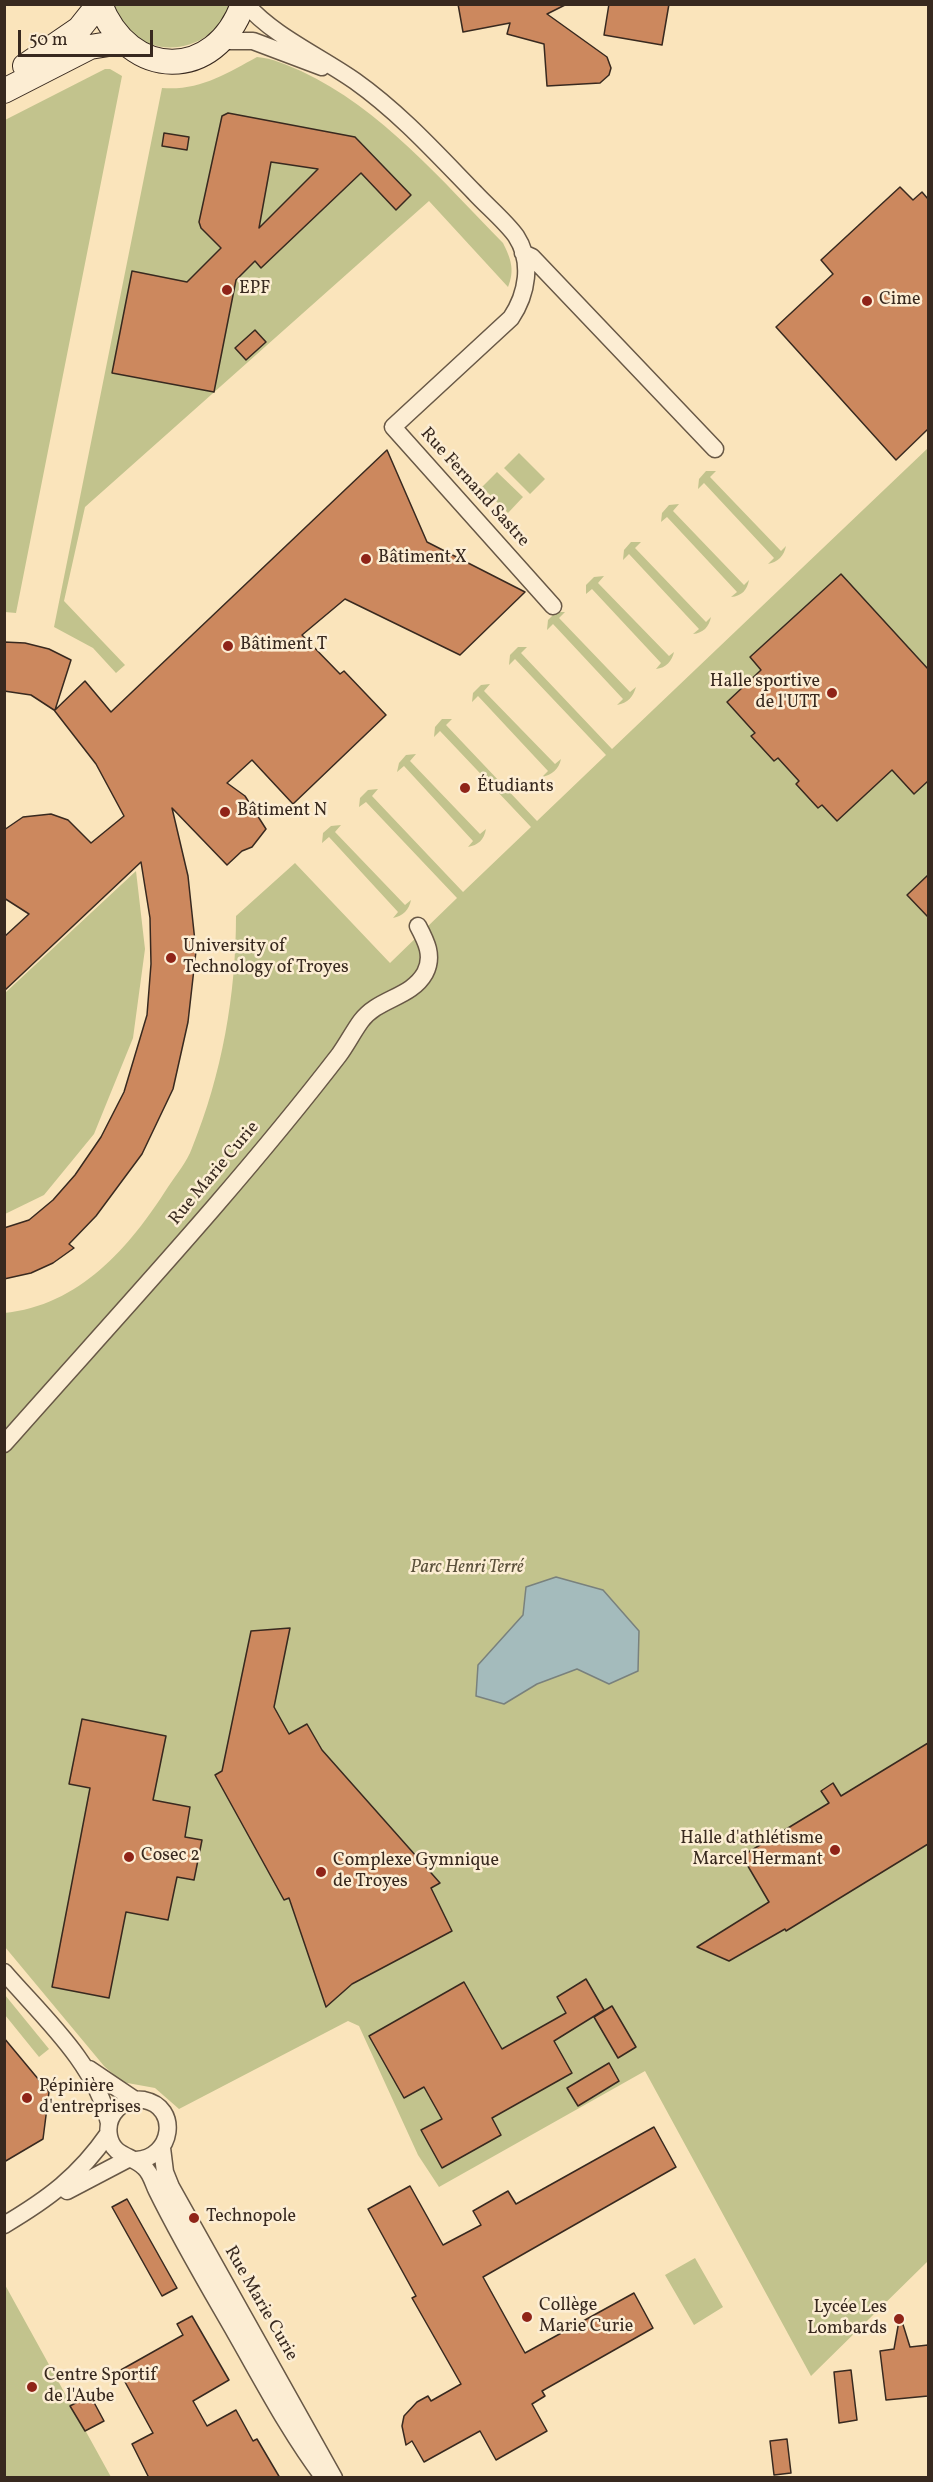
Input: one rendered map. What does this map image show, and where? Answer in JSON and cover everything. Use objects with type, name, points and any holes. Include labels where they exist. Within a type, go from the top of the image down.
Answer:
[{"type":"street","points":[[99,4],[107,24],[121,42],[148,58],[172,61],[195,57],[222,41],[236,23],[244,4],[264,21],[352,79]]},
{"type":"street","points":[[4,80],[80,29],[99,4]]},
{"type":"street","points":[[222,41],[254,41],[352,79]]},
{"type":"street","points":[[4,91],[90,47],[121,42]]},
{"type":"street","name":"Rue Fernand Sastre","points":[[352,79],[384,102],[420,135],[516,236],[523,253],[526,283],[520,305],[511,318],[393,427],[553,606]]},
{"type":"street","points":[[523,253],[532,257],[592,318],[715,449]]},
{"type":"street","name":"Rue Marie Curie","points":[[4,1444],[278,1130],[340,1053],[362,1019],[373,1008],[406,992],[423,976],[430,957],[418,926]]},
{"type":"street","points":[[4,1972],[78,2060],[101,2096],[114,2149],[132,2159]]},
{"type":"street","points":[[4,2225],[39,2204],[132,2159],[150,2157],[162,2148],[168,2129],[161,2111],[154,2104],[135,2100],[117,2090],[78,2060]]},
{"type":"street","points":[[39,2204],[82,2169],[108,2128],[118,2107],[135,2100]]},
{"type":"street","name":"Rue Marie Curie","points":[[162,2148],[165,2172],[171,2187],[334,2478]]},
{"type":"street","name":"Rue Marie Curie","points":[[132,2159],[148,2171],[170,2218],[292,2432],[324,2478]]},
{"type":"green space","points":[[113,5],[229,5],[223,19],[203,38],[176,47],[161,47],[147,43],[134,35]]},
{"type":"green space","name":"EPF","points":[[257,57],[285,64],[330,87],[358,105],[409,148],[503,243],[511,265],[510,281],[508,287],[429,201],[85,507],[64,601],[125,665],[116,673],[93,648],[54,627],[162,88],[200,84]]},
{"type":"green space","points":[[105,69],[110,69],[122,76],[16,613],[5,612],[5,120]]},
{"type":"green space","name":"Parc Henri Terré","points":[[928,448],[928,2261],[811,2376],[645,2071],[439,2187],[418,2155],[359,2026],[348,2021],[179,2109],[155,2088],[122,2082],[104,2066],[5,1947],[4,1313],[31,1308],[56,1299],[79,1286],[100,1270],[137,1231],[187,1158],[212,1092],[225,1034],[233,975],[236,916],[295,863],[390,963],[457,898],[366,802],[359,807],[360,798],[368,790],[378,789],[372,796],[463,892],[531,827],[440,731],[434,737],[435,727],[442,719],[452,719],[446,725],[537,821],[606,755],[515,659],[509,665],[510,655],[518,647],[527,647],[521,653],[612,749]]},
{"type":"green space","points":[[519,453],[545,479],[530,494],[504,468]]},
{"type":"green space","points":[[706,471],[716,471],[710,477],[781,551],[786,546],[778,560],[768,564],[774,558],[704,483],[698,489],[699,479]]},
{"type":"green space","points":[[497,472],[523,497],[508,513],[482,487]]},
{"type":"green space","points":[[679,504],[673,511],[744,585],[749,580],[741,594],[731,597],[737,592],[667,517],[661,522],[662,513],[669,505]]},
{"type":"green space","points":[[631,542],[641,542],[635,548],[706,622],[711,617],[705,629],[693,634],[699,629],[629,554],[623,560],[624,550]]},
{"type":"green space","points":[[604,576],[598,583],[669,656],[674,652],[666,666],[656,669],[661,663],[592,589],[586,594],[586,585],[594,577]]},
{"type":"green space","points":[[556,612],[565,612],[559,618],[630,692],[636,687],[632,697],[617,705],[623,699],[553,624],[547,630],[548,620]]},
{"type":"green space","points":[[490,684],[484,691],[555,764],[561,759],[559,766],[552,773],[542,777],[548,771],[478,696],[472,702],[473,693],[481,685]]},
{"type":"green space","points":[[416,754],[410,761],[480,834],[486,829],[478,843],[468,847],[473,841],[404,766],[397,772],[399,763],[406,755]]},
{"type":"green space","points":[[341,825],[335,832],[405,905],[411,900],[403,914],[393,918],[398,912],[329,837],[322,843],[323,833],[331,826]]},
{"type":"green space","points":[[136,871],[145,949],[133,1038],[94,1134],[44,1195],[5,1214],[5,993]]},
{"type":"green space","points":[[5,1995],[49,2049],[39,2057],[5,2015]]},
{"type":"green space","points":[[695,2258],[723,2307],[694,2325],[665,2275]]},
{"type":"green space","name":"Centre Sportif de l'Aube","points":[[4,2283],[111,2477],[5,2477]]},
{"type":"water","points":[[556,1577],[603,1590],[639,1631],[638,1671],[609,1684],[577,1669],[537,1684],[504,1704],[476,1696],[478,1665],[523,1615],[526,1587]]},
{"type":"building","points":[[458,4],[567,4],[547,14],[607,57],[611,68],[609,75],[600,83],[547,86],[544,44],[507,34],[510,23],[463,32]]},
{"type":"building","points":[[609,4],[669,4],[662,45],[604,35]]},
{"type":"building","points":[[228,113],[355,137],[411,195],[396,210],[361,173],[261,268],[255,261],[236,280],[214,392],[112,373],[132,271],[187,282],[221,248],[201,228],[199,222],[222,116]],"holes":[[[271,162],[318,169],[259,228]]]},
{"type":"building","points":[[164,133],[189,137],[187,150],[162,146]]},
{"type":"building","name":"Cime","points":[[900,187],[913,200],[922,192],[928,199],[928,429],[896,460],[776,327],[833,274],[821,260]]},
{"type":"building","points":[[255,330],[266,342],[246,360],[235,348]]},
{"type":"building","points":[[387,450],[427,542],[525,592],[460,655],[345,599],[302,635],[340,674],[344,671],[386,715],[293,804],[252,760],[227,783],[245,796],[266,829],[252,847],[242,851],[227,865],[172,808],[188,876],[196,951],[188,1022],[173,1089],[142,1154],[96,1216],[69,1244],[74,1248],[53,1263],[31,1273],[4,1279],[4,1228],[29,1220],[53,1200],[75,1175],[101,1137],[124,1092],[147,1015],[151,964],[150,918],[141,862],[4,991],[4,937],[29,914],[4,898],[4,830],[23,817],[51,814],[68,820],[91,843],[124,816],[96,764],[54,710],[31,695],[4,691],[4,642],[25,643],[49,649],[71,660],[55,710],[85,681],[111,712]]},
{"type":"building","name":"Halle sportive de l'UTT","points":[[841,574],[928,669],[928,781],[914,794],[892,770],[837,821],[822,805],[818,808],[796,784],[799,781],[778,758],[774,761],[751,736],[755,733],[727,702],[761,670],[750,657]]},
{"type":"building","points":[[928,875],[928,917],[907,895]]},
{"type":"building","name":"Complexe Gymnique de Troyes","points":[[290,1628],[274,1707],[289,1734],[307,1724],[322,1750],[440,1883],[431,1888],[452,1931],[352,1984],[326,2007],[289,1898],[284,1900],[215,1775],[222,1771],[251,1631]]},
{"type":"building","name":"Cosec 2","points":[[82,1719],[166,1736],[153,1800],[190,1807],[185,1837],[202,1840],[194,1880],[177,1877],[168,1920],[126,1912],[109,1998],[52,1987],[90,1788],[69,1784]]},
{"type":"building","name":"Halle d'athlétisme Marcel Hermant","points":[[928,1743],[928,1844],[786,1931],[785,1929],[729,1961],[697,1947],[769,1902],[742,1856],[829,1803],[821,1791],[833,1783],[841,1796]]},
{"type":"building","points":[[586,1979],[604,2010],[554,2041],[572,2073],[492,2118],[501,2135],[442,2168],[421,2130],[442,2119],[424,2087],[404,2098],[369,2036],[464,1982],[502,2049],[566,2013],[557,1997]]},
{"type":"building","points":[[612,2006],[636,2047],[618,2058],[594,2017]]},
{"type":"building","name":"Pépinière d'entreprises","points":[[4,2038],[49,2092],[43,2139],[4,2162]]},
{"type":"building","points":[[609,2063],[619,2081],[578,2106],[567,2088]]},
{"type":"building","points":[[654,2127],[676,2167],[483,2277],[525,2353],[634,2293],[653,2328],[542,2391],[545,2396],[532,2404],[547,2431],[496,2460],[480,2431],[424,2462],[412,2441],[406,2445],[402,2426],[404,2416],[417,2402],[428,2396],[431,2401],[461,2384],[412,2298],[416,2296],[368,2209],[410,2186],[443,2245],[481,2225],[473,2211],[508,2191],[516,2204]]},
{"type":"building","points":[[127,2199],[177,2288],[162,2296],[112,2207]]},
{"type":"building","points":[[900,2315],[910,2347],[928,2345],[928,2396],[886,2400],[880,2351],[894,2349]]},
{"type":"building","points":[[192,2316],[229,2380],[193,2401],[207,2426],[236,2410],[253,2441],[257,2439],[280,2478],[149,2478],[132,2444],[153,2433],[119,2371],[183,2335],[177,2324]]},
{"type":"building","points":[[851,2370],[857,2420],[839,2423],[834,2372]]},
{"type":"building","points":[[90,2395],[104,2421],[85,2431],[70,2406]]},
{"type":"building","points":[[787,2439],[791,2473],[774,2475],[770,2441]]},
{"type":"place","name":"EPF","points":[[227,290]]},
{"type":"place","name":"Cime","points":[[867,301]]},
{"type":"place","name":"Bâtiment X","points":[[366,559]]},
{"type":"place","name":"Bâtiment T","points":[[228,646]]},
{"type":"place","name":"Halle sportive de l'UTT","points":[[832,693]]},
{"type":"place","name":"Étudiants","points":[[465,788]]},
{"type":"place","name":"Bâtiment N","points":[[225,812]]},
{"type":"place","name":"University of Technology of Troyes","points":[[171,958]]},
{"type":"place","name":"Halle d'athlétisme Marcel Hermant","points":[[835,1850]]},
{"type":"place","name":"Cosec 2","points":[[129,1857]]},
{"type":"place","name":"Complexe Gymnique de Troyes","points":[[321,1872]]},
{"type":"place","name":"Pépinière d'entreprises","points":[[27,2098]]},
{"type":"place","name":"Technopole","points":[[194,2218]]},
{"type":"place","name":"Collège Marie Curie","points":[[527,2317]]},
{"type":"place","name":"Lycée Les Lombards","points":[[899,2319]]},
{"type":"place","name":"Centre Sportif de l'Aube","points":[[32,2387]]}]
